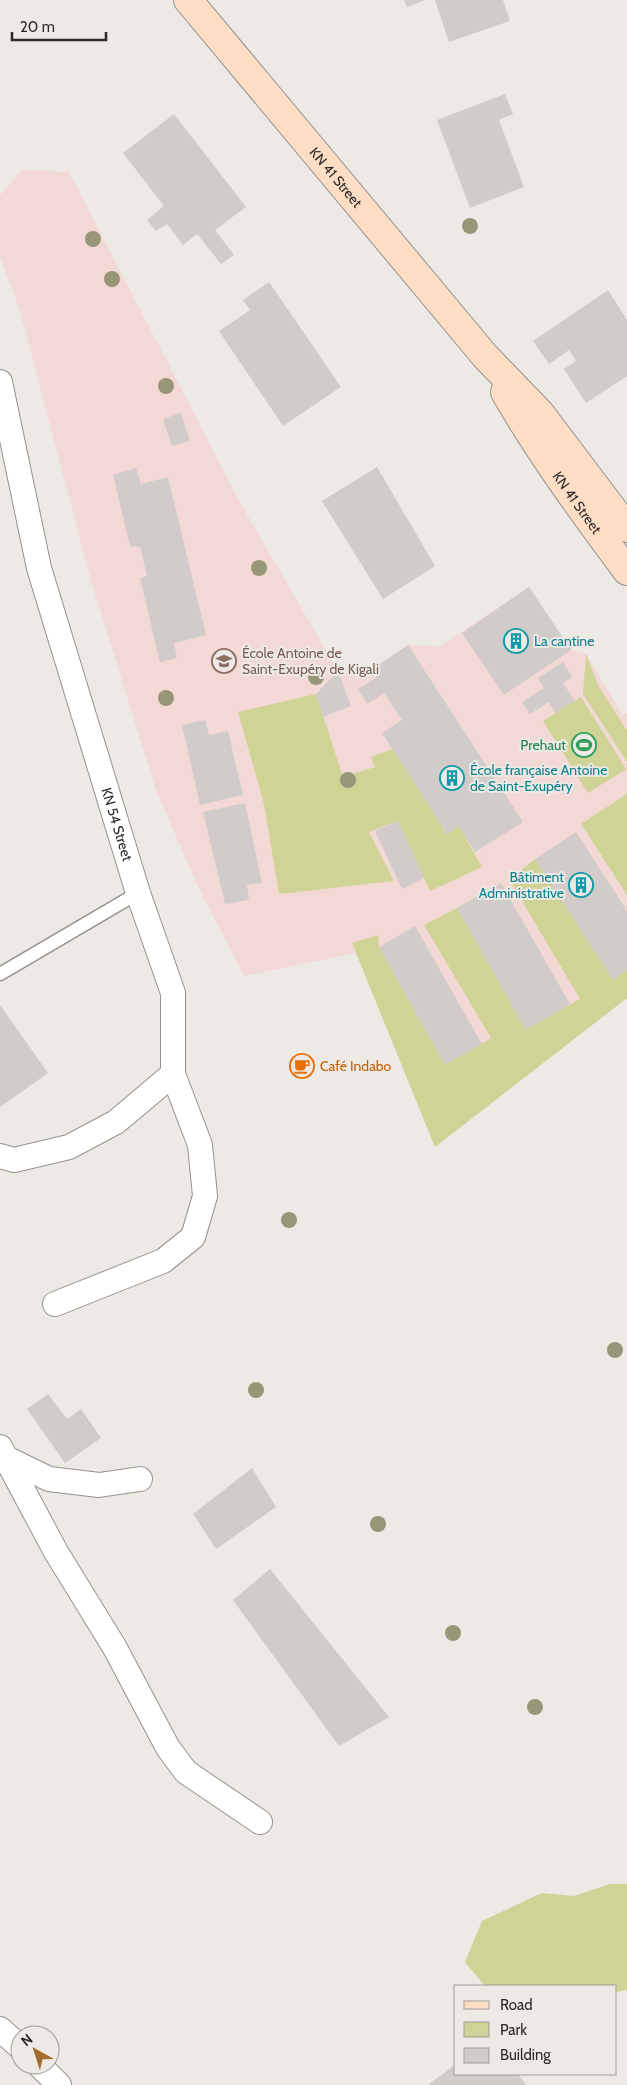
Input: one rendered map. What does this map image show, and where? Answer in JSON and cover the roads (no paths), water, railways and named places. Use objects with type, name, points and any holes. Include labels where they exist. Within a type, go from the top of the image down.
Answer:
[{"type":"main road","name":"KN 41 Street","points":[[188,0],[485,356],[540,413],[627,528]]},
{"type":"main road","name":"KN 41 Street","points":[[485,356],[526,427],[578,506],[627,571]]},
{"type":"street","name":"KN 54 Street","points":[[0,382],[39,568],[138,893],[173,993],[173,1074]]},
{"type":"street","points":[[0,1156],[14,1160],[69,1147],[116,1122],[173,1074],[200,1145],[205,1196],[193,1237],[164,1261],[56,1304]]},
{"type":"street","points":[[3,1452],[49,1479],[99,1485],[140,1479]]},
{"type":"street","points":[[3,1452],[56,1552],[115,1648],[168,1748],[186,1772],[260,1822]]},
{"type":"street","points":[[0,2029],[10,2038]]},
{"type":"street","points":[[50,2075],[60,2085]]},
{"type":"lane","points":[[0,974],[138,893]]},
{"type":"place","name":"La cantine","points":[[516,641]]},
{"type":"place","name":"École Antoine de Saint-Exupéry de Kigali","points":[[224,661]]},
{"type":"place","name":"Prehaut","points":[[584,745]]},
{"type":"place","name":"École française Antoine de Saint-Exupéry","points":[[452,778]]},
{"type":"place","name":"Bâtiment Administrative","points":[[581,885]]},
{"type":"place","name":"Café Indabo","points":[[302,1066]]}]
